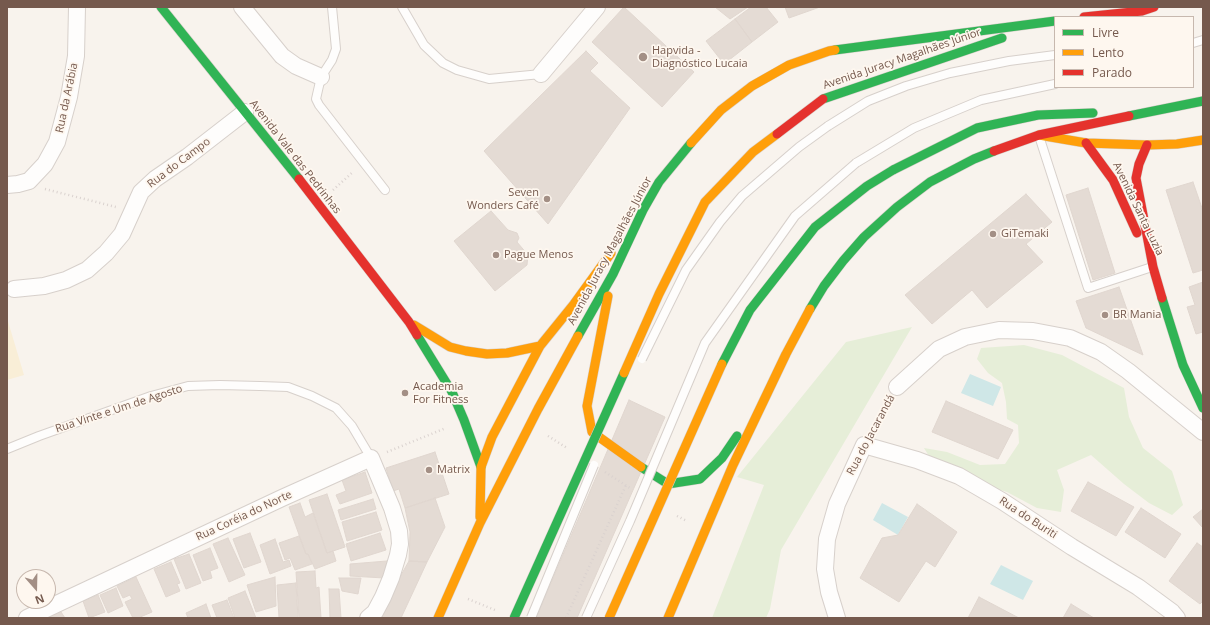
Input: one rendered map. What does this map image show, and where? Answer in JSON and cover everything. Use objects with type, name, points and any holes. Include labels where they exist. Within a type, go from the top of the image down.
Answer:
[{"type":"main road","name":"Avenida Vale das Pedrinhas","points":[[161,7],[292,170],[409,322],[452,392],[481,467]]},
{"type":"main road","points":[[1094,16],[1142,11],[1154,7]]},
{"type":"main road","name":"Avenida Juracy Magalhães Júnior","points":[[514,618],[659,294],[705,202],[753,152],[823,99],[1052,21]]},
{"type":"main road","name":"Avenida Juracy Magalhães Júnior","points":[[438,618],[480,523],[538,409],[613,274],[643,210],[660,182],[679,156],[721,110],[752,86],[789,65],[829,51],[1052,21]]},
{"type":"main road","points":[[668,618],[733,465],[786,354],[824,286],[843,261],[870,232],[897,207],[930,182],[974,159],[1007,145],[1039,135],[1203,101]]},
{"type":"main road","points":[[609,618],[719,370],[750,310],[815,227],[867,186],[893,170],[977,128],[1038,115],[1084,113],[1137,114]]},
{"type":"main road","points":[[1039,135],[1086,143],[1147,145],[1177,144],[1203,140]]},
{"type":"main road","name":"Avenida Santa Luzia","points":[[1086,143],[1113,180],[1153,267]]},
{"type":"main road","name":"Avenida Santa Luzia","points":[[1147,145],[1139,164],[1136,178],[1138,198],[1153,267],[1183,365],[1203,408]]},
{"type":"main road","points":[[480,523],[481,467],[492,437],[504,413],[540,346],[574,304],[643,210]]},
{"type":"main road","points":[[613,274],[587,406],[592,432],[621,454],[668,484],[700,479],[722,458],[770,387]]},
{"type":"main road","name":"Avenida Vale das Pedrinhas","points":[[409,322],[450,347],[466,351],[487,354],[507,353],[540,346]]},
{"type":"street","name":"Rua da Arábia","points":[[29,180],[45,164],[57,142],[69,97],[76,56],[77,7]]},
{"type":"street","points":[[242,7],[282,56],[296,66],[322,77]]},
{"type":"street","points":[[541,74],[597,7]]},
{"type":"street","name":"Rua do Campo","points":[[11,289],[44,286],[66,280],[87,270],[106,253],[122,234],[141,192],[155,179],[187,157],[245,112]]},
{"type":"street","points":[[7,185],[18,184],[29,180]]},
{"type":"street","name":"Rua do Jacarandá","points":[[897,387],[939,349],[965,337],[999,330],[1033,331],[1070,338],[1101,352],[1128,371],[1203,432]]},
{"type":"street","name":"Rua do Jacarandá","points":[[837,618],[829,592],[825,568],[827,539],[837,504],[864,445]]},
{"type":"street","name":"Rua do Buriti","points":[[864,445],[917,460],[959,476],[1002,501],[1072,547],[1138,587],[1172,612],[1177,618]]},
{"type":"street","points":[[368,618],[375,612],[388,584],[398,555],[400,544],[399,531],[392,508],[371,458]]},
{"type":"street","name":"Rua Coréia do Norte","points":[[27,618],[275,501],[371,458]]},
{"type":"lane","points":[[332,7],[336,49],[332,60],[322,77],[316,98],[319,105],[384,190]]},
{"type":"lane","points":[[402,7],[424,45],[443,63],[457,70],[489,79],[541,74]]},
{"type":"lane","points":[[637,369],[686,270],[720,222],[742,196],[798,147],[868,101],[906,86],[950,73],[1009,61],[1054,55]]},
{"type":"lane","points":[[586,618],[630,521],[705,343],[794,216],[856,163],[914,128],[981,100],[1054,84]]},
{"type":"lane","points":[[1039,135],[1088,288],[1153,267]]},
{"type":"lane","name":"Rua Vinte e Um de Agosto","points":[[7,450],[39,436],[151,396],[180,388],[188,386],[253,385],[288,387],[312,396],[336,408],[352,426],[371,458]]},
{"type":"lane","points":[[531,618],[609,431]]},
{"type":"path","points":[[328,194],[354,171]]},
{"type":"path","points":[[29,180],[47,189],[132,211]]},
{"type":"path","name":"Rua do Jacarandá","points":[[864,445],[883,408],[897,387]]},
{"type":"path","points":[[371,458],[464,420]]},
{"type":"path","points":[[566,618],[626,485]]},
{"type":"path","points":[[463,596],[499,612]]},
{"type":"green space","points":[[912,327],[781,550],[770,609],[766,618],[712,618],[764,485],[737,477],[846,342]]},
{"type":"green space","points":[[1024,345],[1062,355],[1124,388],[1129,417],[1143,448],[1172,471],[1183,505],[1172,515],[1149,503],[1124,484],[1091,455],[1057,470],[1064,490],[1061,512],[1037,508],[1007,492],[981,484],[932,461],[924,448],[947,452],[980,465],[1005,464],[1019,443],[1018,425],[1007,419],[1006,402],[1002,383],[988,373],[977,359],[981,348]]},
{"type":"sand","points":[[7,318],[24,375],[7,380]]},
{"type":"water","points":[[970,374],[1001,387],[993,406],[961,393]]},
{"type":"water","points":[[882,503],[908,517],[898,535],[873,520]]},
{"type":"water","points":[[1001,565],[1033,581],[1023,600],[990,584]]},
{"type":"building","name":"Hapvida - Diagnóstico Lucaia","points":[[624,7],[694,72],[662,107],[592,42]]},
{"type":"building","points":[[715,7],[748,7],[730,19]]},
{"type":"building","points":[[751,7],[766,7],[778,22],[752,42],[735,19]]},
{"type":"building","points":[[785,7],[820,7],[789,18]]},
{"type":"building","points":[[735,19],[752,42],[724,64],[706,41]]},
{"type":"building","points":[[586,51],[598,63],[590,71],[630,108],[548,224],[484,151]]},
{"type":"building","points":[[1193,182],[1203,211],[1203,270],[1193,273],[1166,190]]},
{"type":"building","points":[[1088,188],[1115,273],[1093,280],[1066,195]]},
{"type":"building","points":[[1026,194],[1052,222],[1026,244],[1043,262],[987,308],[972,290],[932,324],[905,295]]},
{"type":"building","points":[[491,211],[508,230],[517,233],[519,238],[517,242],[528,255],[527,265],[495,291],[454,241]]},
{"type":"building","points":[[1203,282],[1203,332],[1196,334],[1187,307],[1195,305],[1189,287]]},
{"type":"building","name":"BR Mania","points":[[1119,287],[1143,355],[1086,328],[1076,301]]},
{"type":"building","points":[[629,400],[665,417],[577,618],[536,618]]},
{"type":"building","points":[[946,401],[1013,430],[998,459],[932,432]]},
{"type":"building","points":[[435,452],[449,494],[405,508],[399,489],[393,491],[386,468]]},
{"type":"building","points":[[365,472],[372,493],[340,504],[336,495],[346,491],[342,480]]},
{"type":"building","points":[[1088,482],[1134,507],[1116,536],[1071,511]]},
{"type":"building","points":[[327,494],[345,547],[327,553],[309,500]]},
{"type":"building","points":[[435,498],[445,527],[427,562],[409,561],[410,532],[405,508]]},
{"type":"building","points":[[373,499],[376,509],[341,520],[338,510]]},
{"type":"building","points":[[300,503],[305,517],[313,513],[327,553],[333,551],[336,561],[315,569],[308,554],[306,554],[289,507]]},
{"type":"building","points":[[917,504],[957,532],[935,567],[926,561],[899,602],[860,578],[882,538],[898,535]]},
{"type":"building","points":[[1141,508],[1181,534],[1165,558],[1125,532]]},
{"type":"building","points":[[1203,509],[1203,528],[1193,517]]},
{"type":"building","points":[[376,512],[382,530],[347,541],[342,522]]},
{"type":"building","points":[[250,533],[261,562],[244,568],[233,539]]},
{"type":"building","points":[[380,533],[386,550],[351,561],[346,544]]},
{"type":"building","points":[[299,536],[306,554],[308,554],[312,564],[295,570],[290,558],[285,560],[279,543]]},
{"type":"building","points":[[228,538],[245,575],[229,582],[213,544]]},
{"type":"building","points":[[275,539],[283,562],[289,560],[291,566],[270,574],[260,545]]},
{"type":"building","points":[[1197,543],[1203,547],[1203,601],[1200,604],[1169,581]]},
{"type":"building","points":[[210,548],[218,568],[210,571],[212,578],[203,581],[193,555]]},
{"type":"building","points":[[189,554],[201,583],[186,589],[174,559]]},
{"type":"building","points":[[387,561],[384,578],[350,576],[350,564]]},
{"type":"building","points":[[409,561],[427,562],[401,618],[383,618],[379,614]]},
{"type":"building","points":[[171,562],[180,583],[177,584],[180,591],[166,597],[154,569]]},
{"type":"building","points":[[315,571],[316,588],[319,587],[321,618],[299,618],[296,572]]},
{"type":"building","points":[[136,577],[152,612],[138,618],[133,618],[125,602],[132,599],[130,595],[123,598],[117,586]]},
{"type":"building","points":[[275,577],[276,606],[256,612],[247,585]]},
{"type":"building","points":[[339,578],[361,578],[358,594],[342,591]]},
{"type":"building","points":[[296,583],[298,618],[279,618],[277,585]]},
{"type":"building","points":[[116,588],[123,606],[108,613],[100,595]]},
{"type":"building","points":[[329,589],[339,589],[341,618],[330,618]]},
{"type":"building","points":[[245,591],[256,618],[235,618],[228,598]]},
{"type":"building","points":[[98,595],[105,612],[89,618],[83,601]]},
{"type":"building","points":[[979,597],[1019,618],[968,618]]},
{"type":"building","points":[[227,600],[234,618],[217,618],[212,605]]},
{"type":"building","points":[[206,604],[211,618],[188,618],[186,613]]},
{"type":"building","points":[[1071,604],[1094,618],[1063,618]]},
{"type":"building","points":[[59,609],[65,618],[45,618]]},
{"type":"traffic: fast","points":[[161,7],[299,179]]},
{"type":"traffic: fast","points":[[835,50],[1054,21]]},
{"type":"traffic: fast","points":[[823,99],[1002,38]]},
{"type":"traffic: fast","points":[[1129,116],[1203,101]]},
{"type":"traffic: fast","points":[[893,170],[977,128],[1038,115],[1093,113]]},
{"type":"traffic: fast","points":[[578,336],[613,274],[643,210],[659,182],[691,143]]},
{"type":"traffic: fast","points":[[810,309],[824,286],[843,261],[864,237],[897,207],[930,182],[974,159],[994,151]]},
{"type":"traffic: fast","points":[[722,364],[750,310],[815,227],[867,186],[893,170]]},
{"type":"traffic: fast","points":[[1162,298],[1183,365],[1203,408]]},
{"type":"traffic: fast","points":[[417,335],[452,392],[481,467]]},
{"type":"traffic: fast","points":[[514,618],[624,373]]},
{"type":"traffic: fast","points":[[641,467],[668,484],[700,479],[722,458],[737,436]]},
{"type":"traffic: slow","points":[[691,143],[721,110],[752,86],[789,65],[835,50]]},
{"type":"traffic: slow","points":[[624,373],[659,294],[705,202],[753,152],[777,134]]},
{"type":"traffic: slow","points":[[1039,135],[1086,143],[1147,145],[1177,144],[1203,140]]},
{"type":"traffic: slow","points":[[480,517],[481,467],[492,437],[540,346],[574,304],[611,253]]},
{"type":"traffic: slow","points":[[608,296],[587,406],[592,432],[641,467]]},
{"type":"traffic: slow","points":[[668,618],[733,465],[786,354],[810,309]]},
{"type":"traffic: slow","points":[[414,325],[450,347],[466,351],[487,354],[507,353],[540,346]]},
{"type":"traffic: slow","points":[[438,618],[480,523],[538,409],[578,336]]},
{"type":"traffic: slow","points":[[609,618],[722,364]]},
{"type":"traffic: jam","points":[[1094,16],[1142,11],[1154,7]]},
{"type":"traffic: jam","points":[[777,134],[823,99]]},
{"type":"traffic: jam","points":[[994,151],[1039,135],[1129,116]]},
{"type":"traffic: jam","points":[[1086,143],[1113,180],[1137,233]]},
{"type":"traffic: jam","points":[[1147,145],[1139,164],[1136,178],[1153,267],[1162,298]]},
{"type":"traffic: jam","points":[[299,179],[409,322],[417,335]]},
{"type":"place","name":"Hapvida - Diagnóstico Lucaia","points":[[643,57]]},
{"type":"place","name":"Seven Wonders Café","points":[[547,199]]},
{"type":"place","name":"GiTemaki","points":[[993,234]]},
{"type":"place","name":"Pague Menos","points":[[496,255]]},
{"type":"place","name":"BR Mania","points":[[1105,315]]},
{"type":"place","name":"Academia For Fitness","points":[[405,393]]},
{"type":"place","name":"Matrix","points":[[429,470]]}]
